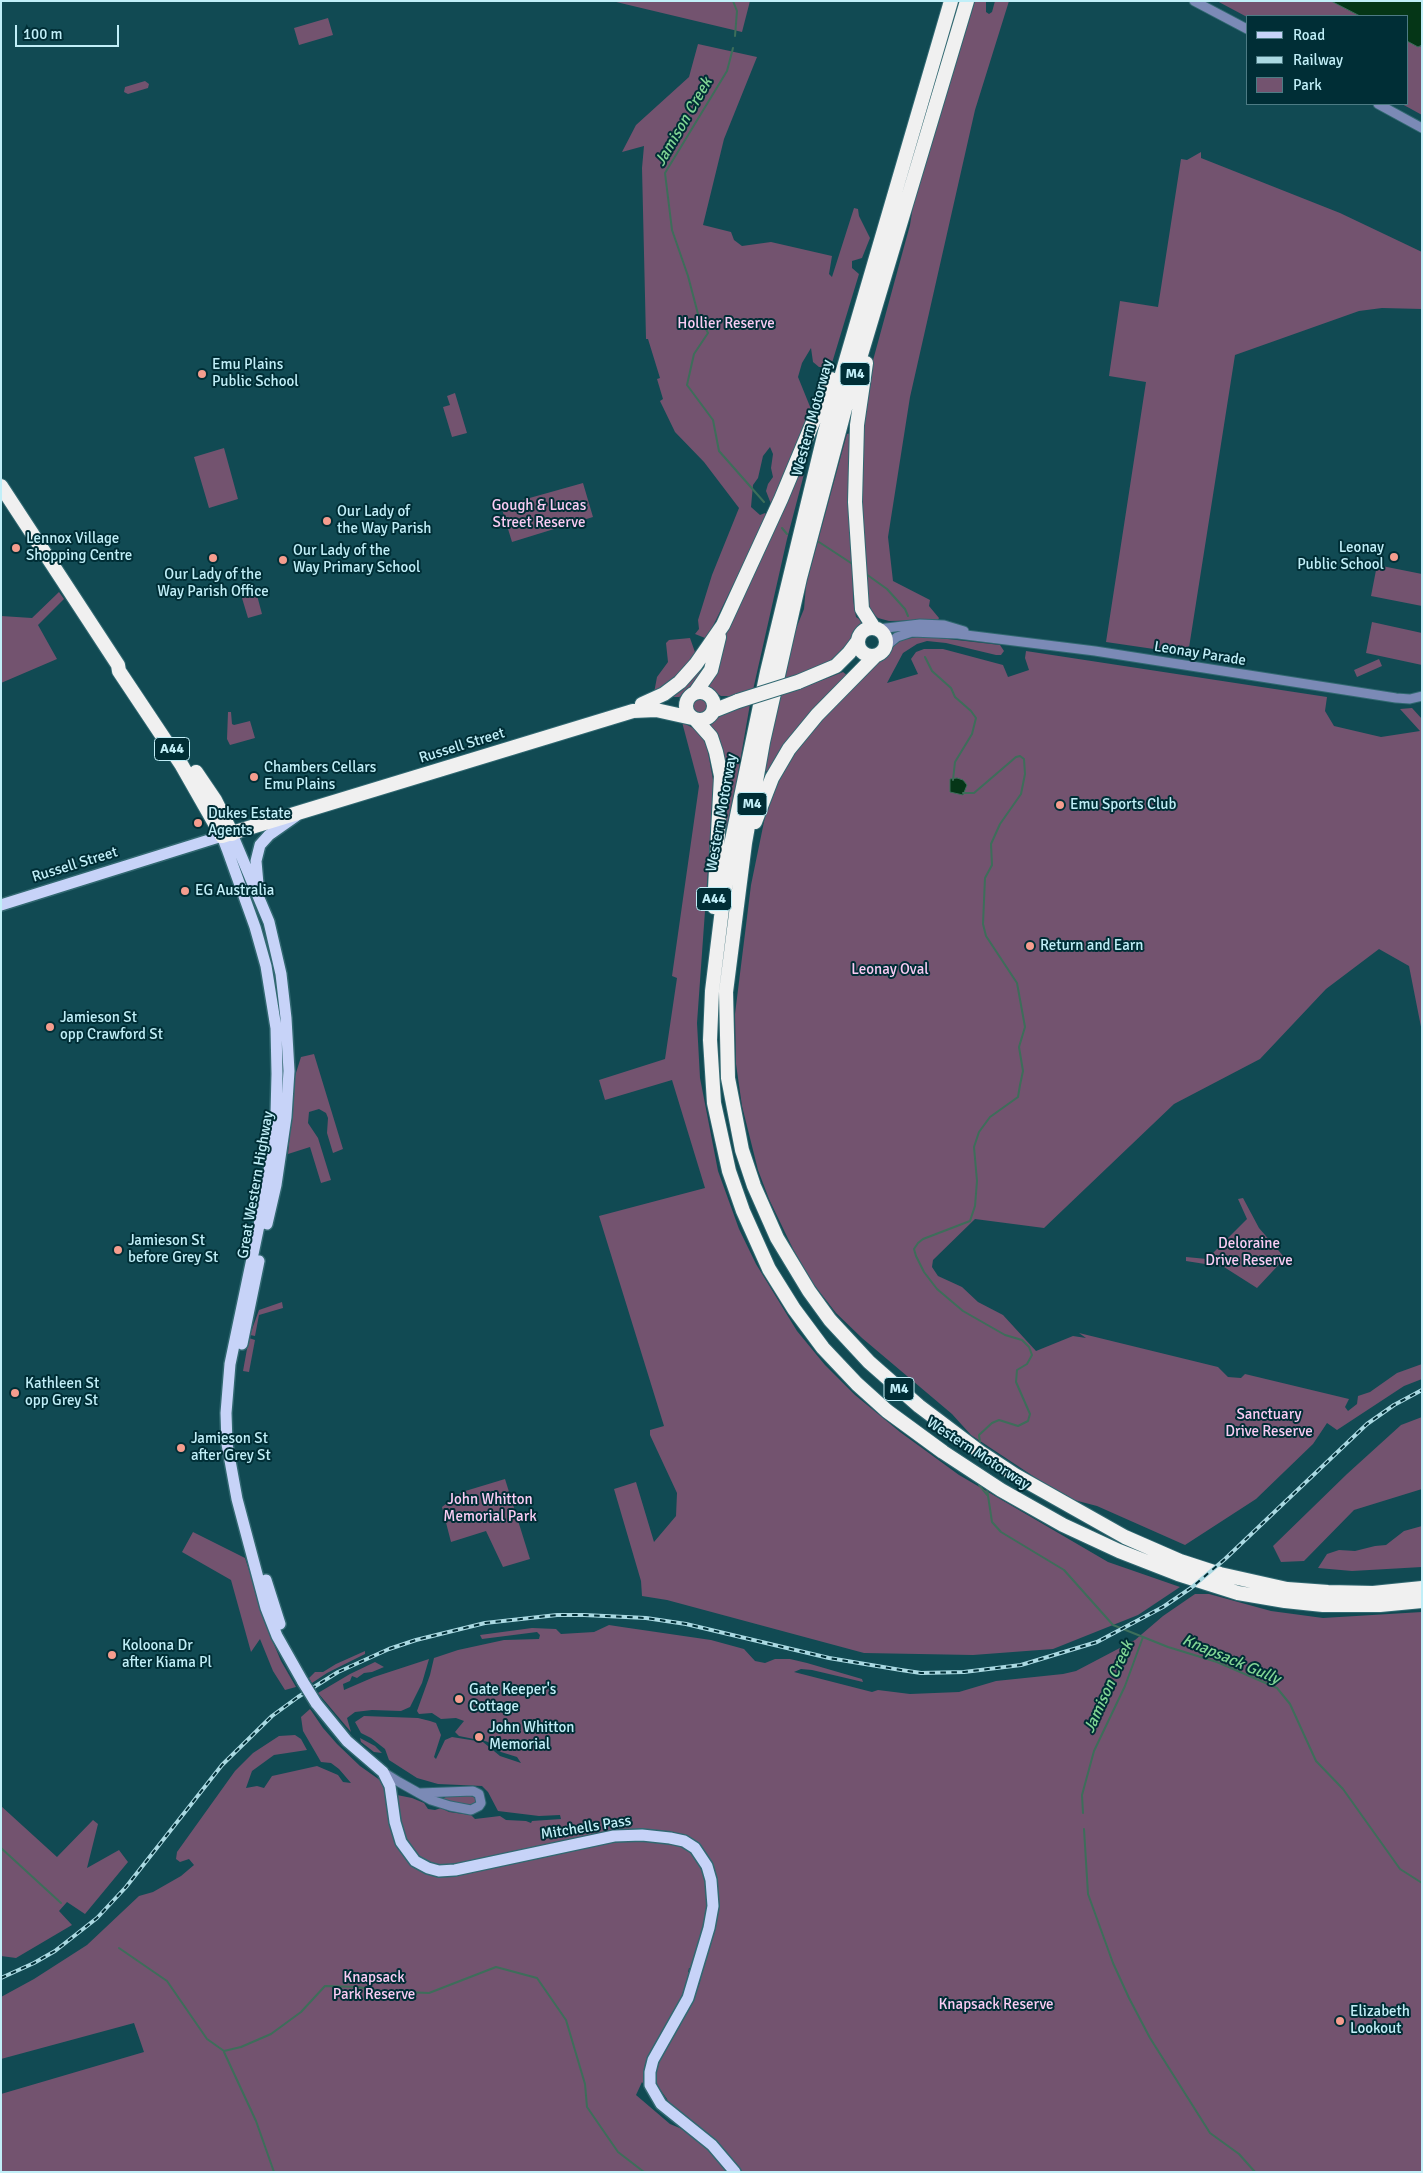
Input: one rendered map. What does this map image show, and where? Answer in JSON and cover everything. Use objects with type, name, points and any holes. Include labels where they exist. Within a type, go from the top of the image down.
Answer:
[{"type":"highway","name":"Western Motorway","points":[[808,525],[833,404],[951,1]]},
{"type":"highway","name":"Western Motorway","points":[[967,1],[808,525],[752,740],[725,886],[710,1017],[712,1084],[721,1140],[734,1189],[754,1237],[782,1290],[809,1329],[840,1366],[878,1402],[924,1438],[1001,1490],[1063,1525],[1140,1559],[1207,1584],[1260,1597],[1316,1605],[1373,1605],[1422,1600]]},
{"type":"highway","name":"M4","points":[[692,696],[710,670],[723,625],[766,533],[824,397],[872,250],[888,214]]},
{"type":"highway","points":[[836,666],[842,666],[882,653],[886,646],[884,634],[864,615],[860,590],[855,517],[854,468],[861,390],[873,336],[899,246],[901,220]]},
{"type":"highway","name":"Great Western Highway","points":[[1,486],[118,666],[122,668],[212,795],[227,835]]},
{"type":"highway","name":"Western Motorway","points":[[801,552],[763,742],[742,867],[725,1009],[728,1078],[737,1129],[754,1186],[784,1251],[814,1299],[857,1350],[919,1406],[996,1463],[1033,1487],[1099,1524],[1165,1554],[1220,1574],[1287,1589],[1353,1593],[1422,1588]]},
{"type":"highway","name":"M4","points":[[638,707],[664,694],[680,682],[696,664],[723,625]]},
{"type":"highway","points":[[713,706],[738,701],[798,682],[836,666],[849,653],[865,630],[876,628]]},
{"type":"highway","points":[[858,641],[860,649],[872,657]]},
{"type":"highway","name":"M4","points":[[742,867],[761,805],[772,778],[789,749],[817,714],[872,657]]},
{"type":"highway","points":[[692,696],[705,693],[713,706]]},
{"type":"highway","name":"A44","points":[[692,696],[686,709],[710,737],[718,759],[721,776],[711,947],[705,1012],[706,1066],[712,1084]]},
{"type":"highway","name":"Russell Street","points":[[227,835],[638,707],[692,696]]},
{"type":"highway","points":[[694,719],[706,719],[713,706]]},
{"type":"highway","name":"Russell Street","points":[[638,707],[694,719]]},
{"type":"main road","name":"Russell Street","points":[[259,895],[256,861],[260,845],[269,835],[302,812]]},
{"type":"main road","name":"Great Western Highway","points":[[227,835],[259,895],[269,922],[283,984],[288,1048],[288,1090],[285,1130],[276,1185],[239,1359],[235,1392],[234,1440],[244,1497],[268,1586],[286,1641],[303,1682]]},
{"type":"main road","name":"Great Western Highway","points":[[227,835],[266,966],[276,1028],[278,1074],[276,1114],[267,1186],[230,1364],[226,1413],[227,1444],[236,1499],[266,1608],[277,1636],[316,1704],[347,1742],[382,1772]]},
{"type":"main road","name":"Russell Street","points":[[1,905],[227,835]]},
{"type":"main road","name":"Mitchells Pass","points":[[382,1772],[390,1786],[395,1822],[401,1842],[415,1861],[434,1870],[455,1870],[602,1838],[642,1835],[684,1841],[692,1845],[700,1854],[707,1866],[711,1880],[713,1906],[710,1928],[686,2003],[661,2043],[653,2060],[650,2085],[655,2097],[664,2108],[712,2145],[735,2172]]},
{"type":"street","points":[[1194,1],[1246,28]]},
{"type":"street","points":[[1380,105],[1422,128]]},
{"type":"street","name":"Leonay Parade","points":[[876,628],[920,624],[959,629],[974,636]]},
{"type":"street","name":"Leonay Parade","points":[[886,646],[896,637],[912,632],[974,636],[1096,651],[1392,698],[1406,699],[1422,696]]},
{"type":"street","name":"Great Western Highway","points":[[382,1772],[420,1793],[442,1804],[474,1810],[481,1802],[479,1794],[473,1791],[420,1793]]},
{"type":"green space","points":[[612,1],[750,1],[742,32]]},
{"type":"green space","points":[[975,1],[986,1],[986,12],[989,14],[992,12],[995,1],[1009,1],[975,110],[910,397],[888,537],[893,581],[930,600],[929,606],[939,618],[938,620],[889,621],[878,618],[870,611],[867,603],[860,511],[863,414],[869,375],[910,225],[913,206]]},
{"type":"green space","points":[[1217,1],[1331,1],[1358,15],[1246,15]]},
{"type":"green space","points":[[328,18],[333,35],[299,45],[294,28]]},
{"type":"green space","points":[[1408,42],[1418,47],[1422,46],[1422,115],[1404,105],[1408,105]]},
{"type":"green space","name":"Hollier Reserve","points":[[698,44],[757,57],[724,139],[703,225],[731,232],[734,240],[742,246],[771,242],[832,256],[829,274],[832,277],[854,208],[858,209],[859,216],[870,238],[862,258],[852,261],[852,268],[859,274],[832,363],[826,367],[819,367],[813,362],[811,348],[802,363],[798,377],[813,414],[771,504],[766,491],[773,477],[771,468],[773,454],[770,447],[763,456],[758,478],[753,485],[751,507],[760,515],[765,513],[767,516],[710,632],[705,638],[695,634],[699,629],[698,620],[712,575],[739,508],[704,462],[675,432],[660,401],[663,399],[657,379],[660,378],[648,339],[646,339],[642,168],[644,146],[622,152],[636,125],[689,77]]},
{"type":"green space","points":[[145,81],[149,84],[148,88],[128,94],[124,92],[125,87]]},
{"type":"green space","points":[[1201,152],[1201,158],[1340,213],[1422,252],[1422,309],[1382,308],[1359,311],[1235,355],[1188,654],[1106,642],[1146,382],[1109,376],[1120,301],[1158,307],[1181,159],[1187,160]]},
{"type":"green space","points":[[455,393],[467,433],[452,437],[443,407],[450,405],[447,396]]},
{"type":"green space","points":[[851,433],[853,599],[856,617],[863,626],[833,662],[782,682],[795,631],[804,609],[806,585],[845,441],[847,434]]},
{"type":"green space","points":[[224,448],[238,499],[209,508],[194,457]]},
{"type":"green space","points":[[800,470],[804,474],[787,539],[753,690],[735,696],[721,696],[707,687],[721,640]]},
{"type":"green space","name":"Gough & Lucas Street Reserve","points":[[583,483],[593,517],[512,542],[501,506]]},
{"type":"green space","points":[[1377,565],[1422,574],[1422,606],[1371,596]]},
{"type":"green space","points":[[254,584],[262,614],[248,618],[239,588]]},
{"type":"green space","points":[[59,592],[64,599],[38,625],[57,659],[1,683],[1,616],[32,618]]},
{"type":"green space","points":[[1372,622],[1422,633],[1422,665],[1366,653]]},
{"type":"green space","points":[[922,636],[1000,645],[1004,651],[1001,655],[996,655],[946,643],[927,641],[917,644],[903,653],[887,683],[918,674],[911,659],[916,652],[924,649],[943,649],[1003,665],[1008,677],[1029,670],[1025,658],[1026,651],[1327,697],[1325,711],[1334,726],[1381,737],[1420,731],[1400,709],[1412,708],[1422,719],[1422,1032],[1409,966],[1379,949],[1326,989],[1260,1059],[1174,1104],[1044,1228],[975,1219],[933,1260],[932,1267],[938,1276],[962,1287],[978,1302],[1003,1315],[1036,1351],[1073,1336],[1086,1338],[1079,1333],[1218,1367],[1228,1377],[1241,1378],[1245,1374],[1349,1399],[1345,1407],[1348,1411],[1357,1404],[1358,1396],[1370,1392],[1397,1373],[1422,1364],[1422,1379],[1404,1386],[1337,1430],[1327,1423],[1313,1444],[1256,1499],[1185,1545],[1097,1506],[1074,1500],[1039,1480],[971,1435],[952,1414],[862,1338],[836,1313],[812,1282],[793,1249],[769,1199],[758,1170],[742,1106],[736,1064],[735,1014],[751,885],[766,812],[776,785],[795,750],[808,732],[873,667],[886,657],[895,644],[901,640]],"holes":[[[950,779],[963,780],[965,783],[950,792]]]},
{"type":"green space","points":[[690,638],[696,655],[677,677],[654,693],[657,677],[668,662],[666,643],[669,640]]},
{"type":"green space","points":[[713,642],[708,662],[690,691],[679,697],[669,697]]},
{"type":"green space","points":[[1379,659],[1382,666],[1357,677],[1354,670]]},
{"type":"green space","points":[[843,672],[848,676],[770,773],[764,770],[780,694],[792,692]]},
{"type":"green space","points":[[696,698],[702,698],[707,703],[705,712],[696,714],[691,709],[691,703]]},
{"type":"green space","points":[[750,704],[726,842],[724,843],[708,727],[721,715]]},
{"type":"green space","points":[[228,712],[231,712],[232,724],[234,725],[250,721],[255,738],[230,745],[227,739]]},
{"type":"green space","points":[[682,722],[700,732],[707,747],[714,785],[697,1023],[700,1078],[718,1171],[739,1229],[756,1264],[797,1331],[825,1365],[855,1395],[900,1432],[959,1475],[1108,1562],[1180,1587],[1138,1615],[1053,1649],[973,1655],[864,1653],[667,1600],[642,1596],[641,1581],[614,1489],[636,1482],[654,1542],[676,1516],[677,1493],[650,1435],[650,1430],[664,1426],[599,1216],[705,1188],[672,1080],[605,1100],[599,1080],[665,1059],[677,978],[672,976],[699,786]]},
{"type":"green space","points":[[314,1054],[343,1149],[333,1153],[327,1133],[328,1118],[326,1113],[319,1109],[309,1112],[308,1123],[318,1138],[331,1180],[321,1183],[310,1147],[288,1154],[295,1076],[301,1057]]},
{"type":"green space","name":"Deloraine Drive Reserve","points":[[1243,1198],[1259,1228],[1285,1258],[1257,1288],[1224,1267],[1186,1261],[1186,1257],[1207,1259],[1247,1219],[1238,1199]]},
{"type":"green space","points":[[282,1302],[283,1308],[259,1315],[255,1336],[250,1335],[259,1310]]},
{"type":"green space","points":[[249,1338],[255,1340],[249,1372],[243,1371]]},
{"type":"green space","points":[[1422,1417],[1422,1489],[1354,1510],[1304,1561],[1281,1562],[1273,1546],[1401,1425]]},
{"type":"green space","name":"John Whitton Memorial Park","points":[[505,1479],[530,1559],[503,1567],[486,1531],[451,1542],[442,1507],[462,1492]]},
{"type":"green space","points":[[1422,1526],[1422,1567],[1352,1571],[1318,1568],[1327,1554],[1339,1550],[1355,1551],[1386,1545],[1404,1531]]},
{"type":"green space","points":[[193,1532],[245,1558],[273,1642],[281,1661],[296,1687],[285,1690],[273,1671],[260,1639],[251,1652],[231,1580],[182,1552]]},
{"type":"green space","points":[[1195,1594],[1209,1594],[1271,1611],[1323,1618],[1422,1612],[1422,2172],[742,2172],[721,2146],[671,2110],[667,2099],[657,2085],[655,2070],[660,2054],[692,2003],[700,1982],[715,1878],[708,1857],[697,1843],[682,1836],[613,1841],[657,1842],[677,1845],[696,1854],[703,1868],[708,1889],[708,1911],[693,1968],[689,1968],[688,1972],[692,1973],[691,1983],[645,2074],[644,2085],[642,2082],[636,2095],[670,2124],[687,2131],[714,2152],[730,2172],[1,2172],[1,2094],[144,2052],[134,2023],[1,2059],[1,1997],[34,1979],[87,1945],[139,1896],[153,1892],[181,1876],[194,1865],[189,1859],[180,1862],[176,1859],[177,1852],[235,1771],[253,1753],[279,1736],[295,1735],[301,1739],[307,1750],[274,1755],[252,1771],[246,1788],[257,1786],[264,1788],[272,1776],[317,1766],[338,1775],[343,1782],[351,1783],[331,1763],[321,1762],[303,1731],[301,1717],[310,1709],[337,1744],[360,1766],[384,1783],[398,1803],[397,1795],[424,1803],[428,1809],[435,1810],[441,1808],[449,1812],[471,1815],[475,1819],[500,1816],[506,1820],[531,1823],[532,1821],[561,1819],[560,1815],[539,1816],[498,1811],[488,1792],[482,1786],[438,1784],[417,1778],[389,1760],[385,1749],[361,1733],[355,1722],[364,1716],[418,1718],[436,1723],[441,1735],[434,1757],[436,1759],[445,1740],[452,1737],[483,1742],[500,1756],[521,1763],[517,1757],[501,1752],[488,1742],[479,1739],[479,1736],[476,1735],[474,1739],[459,1736],[455,1732],[464,1721],[456,1718],[441,1719],[432,1713],[419,1714],[417,1711],[434,1658],[458,1650],[504,1640],[539,1639],[540,1635],[537,1632],[482,1639],[480,1635],[532,1628],[556,1629],[561,1634],[594,1632],[609,1625],[711,1640],[744,1649],[755,1661],[765,1663],[775,1659],[790,1659],[807,1663],[862,1679],[863,1682],[812,1670],[801,1669],[794,1672],[872,1692],[878,1690],[910,1694],[959,1692],[996,1681],[1076,1671],[1135,1640],[1163,1616]]},
{"type":"green space","points":[[365,1651],[365,1654],[327,1673],[312,1683],[309,1678],[315,1672],[323,1672]]},
{"type":"green space","points":[[429,1659],[422,1683],[410,1707],[401,1711],[372,1710],[355,1712],[347,1718],[351,1732],[318,1693],[375,1662],[384,1667],[364,1673],[357,1678],[352,1676],[350,1681],[343,1684],[344,1690],[374,1677]]},
{"type":"green space","points":[[360,1738],[375,1746],[382,1753],[374,1752],[361,1742]]},
{"type":"green space","points":[[468,1795],[476,1798],[477,1803],[469,1806],[443,1799],[447,1796]]},
{"type":"green space","points":[[1,1806],[57,1857],[93,1820],[98,1824],[87,1868],[119,1850],[128,1862],[85,1914],[67,1902],[59,1911],[72,1925],[16,1958],[1,1956]]},
{"type":"shaded area","points":[[1331,1],[1422,1],[1422,45],[1418,47],[1408,42],[1408,15],[1358,15]]},
{"type":"shaded area","points":[[957,778],[963,780],[967,785],[963,795],[950,792],[950,779]]},
{"type":"waterway","name":"Jamison Creek","points":[[733,1],[737,11],[735,36]]},
{"type":"waterway","name":"Jamison Creek","points":[[733,48],[727,71],[665,173],[672,230],[688,276],[698,314],[708,333],[694,354],[687,385],[713,420],[719,451],[764,502]]},
{"type":"waterway","name":"Jamison Creek","points":[[782,528],[787,534]]},
{"type":"waterway","name":"Jamison Creek","points":[[819,542],[854,565]]},
{"type":"waterway","name":"Jamison Creek","points":[[866,574],[887,589],[905,609],[908,616]]},
{"type":"waterway","name":"Jamison Creek","points":[[925,657],[932,671],[951,688],[955,697],[976,718],[972,734],[955,762],[953,780]]},
{"type":"waterway","name":"Jamison Creek","points":[[963,793],[974,793],[1016,757],[1020,756],[1024,759],[1025,774],[1021,794],[1000,824],[991,844],[992,865],[985,878],[983,924],[986,936],[1017,983],[1025,1027],[1019,1047],[1023,1071],[1018,1097],[990,1117],[979,1132],[974,1147],[977,1181],[975,1206],[970,1221],[923,1239],[914,1249],[924,1272],[937,1289],[963,1311],[1005,1335],[1022,1340],[1029,1347],[1032,1355],[1027,1364],[1017,1370],[1016,1382],[1030,1414],[1028,1421],[1018,1426],[999,1420],[992,1423],[979,1435],[980,1442]]},
{"type":"waterway","name":"Jamison Creek","points":[[979,1485],[987,1495]]},
{"type":"waterway","name":"Knapsack Gully","points":[[987,1489],[992,1522],[1001,1532],[1064,1570],[1113,1625],[1168,1647],[1217,1662],[1277,1688],[1290,1704],[1316,1761],[1343,1789],[1400,1869],[1422,1883]]},
{"type":"waterway","name":"Jamison Creek","points":[[1083,1813],[1082,1795],[1094,1751],[1125,1686],[1143,1637]]},
{"type":"waterway","name":"Jamison Creek","points":[[1084,1829],[1088,1894],[1113,1963],[1129,1998],[1150,2038],[1210,2133],[1239,2154],[1255,2172]]},
{"type":"waterway","points":[[1,1848],[61,1903]]},
{"type":"waterway","points":[[119,1948],[167,1981],[207,2039],[224,2051],[241,2047],[271,2034],[301,2012],[325,1986],[429,1993],[496,1967],[537,1978],[566,2020],[585,2084],[587,2107],[618,2152],[644,2172]]},
{"type":"waterway","points":[[224,2052],[256,2121],[274,2172]]},
{"type":"railway","points":[[1,1978],[55,1951],[97,1918],[126,1887],[222,1765],[272,1716],[338,1672],[389,1649],[416,1640],[485,1623],[557,1615],[584,1615],[646,1618],[686,1624],[829,1658],[921,1673],[964,1672],[1021,1665],[1097,1642],[1163,1607],[1191,1588],[1225,1559],[1367,1424],[1394,1405],[1422,1390]]},
{"type":"place","name":"Emu Plains Public School","points":[[202,374]]},
{"type":"place","name":"Our Lady of the Way Parish","points":[[327,521]]},
{"type":"place","name":"Lennox Village Shopping Centre","points":[[16,548]]},
{"type":"place","name":"Leonay Public School","points":[[1394,557]]},
{"type":"place","name":"Our Lady of the Way Parish Office","points":[[213,558]]},
{"type":"place","name":"Our Lady of the Way Primary School","points":[[283,560]]},
{"type":"place","name":"Chambers Cellars Emu Plains","points":[[254,777]]},
{"type":"place","name":"Emu Sports Club","points":[[1060,805]]},
{"type":"place","name":"Dukes Estate Agents","points":[[198,823]]},
{"type":"place","name":"EG Australia","points":[[185,891]]},
{"type":"place","name":"Return and Earn","points":[[1030,946]]},
{"type":"place","name":"Jamieson St opp Crawford St","points":[[50,1027]]},
{"type":"place","name":"Jamieson St before Grey St","points":[[118,1250]]},
{"type":"place","name":"Kathleen St opp Grey St","points":[[15,1393]]},
{"type":"place","name":"Jamieson St after Grey St","points":[[181,1448]]},
{"type":"place","name":"Koloona Dr after Kiama Pl","points":[[112,1655]]},
{"type":"place","name":"Gate Keeper's Cottage","points":[[459,1699]]},
{"type":"place","name":"John Whitton Memorial","points":[[479,1737]]},
{"type":"place","name":"Elizabeth Lookout","points":[[1340,2021]]},
{"type":"park label","name":"Leonay Oval","points":[[890,970]]},
{"type":"park label","name":"Sanctuary Drive Reserve","points":[[1269,1424]]},
{"type":"park label","name":"Knapsack Park Reserve","points":[[374,1986]]},
{"type":"park label","name":"Knapsack Reserve","points":[[996,2005]]}]
